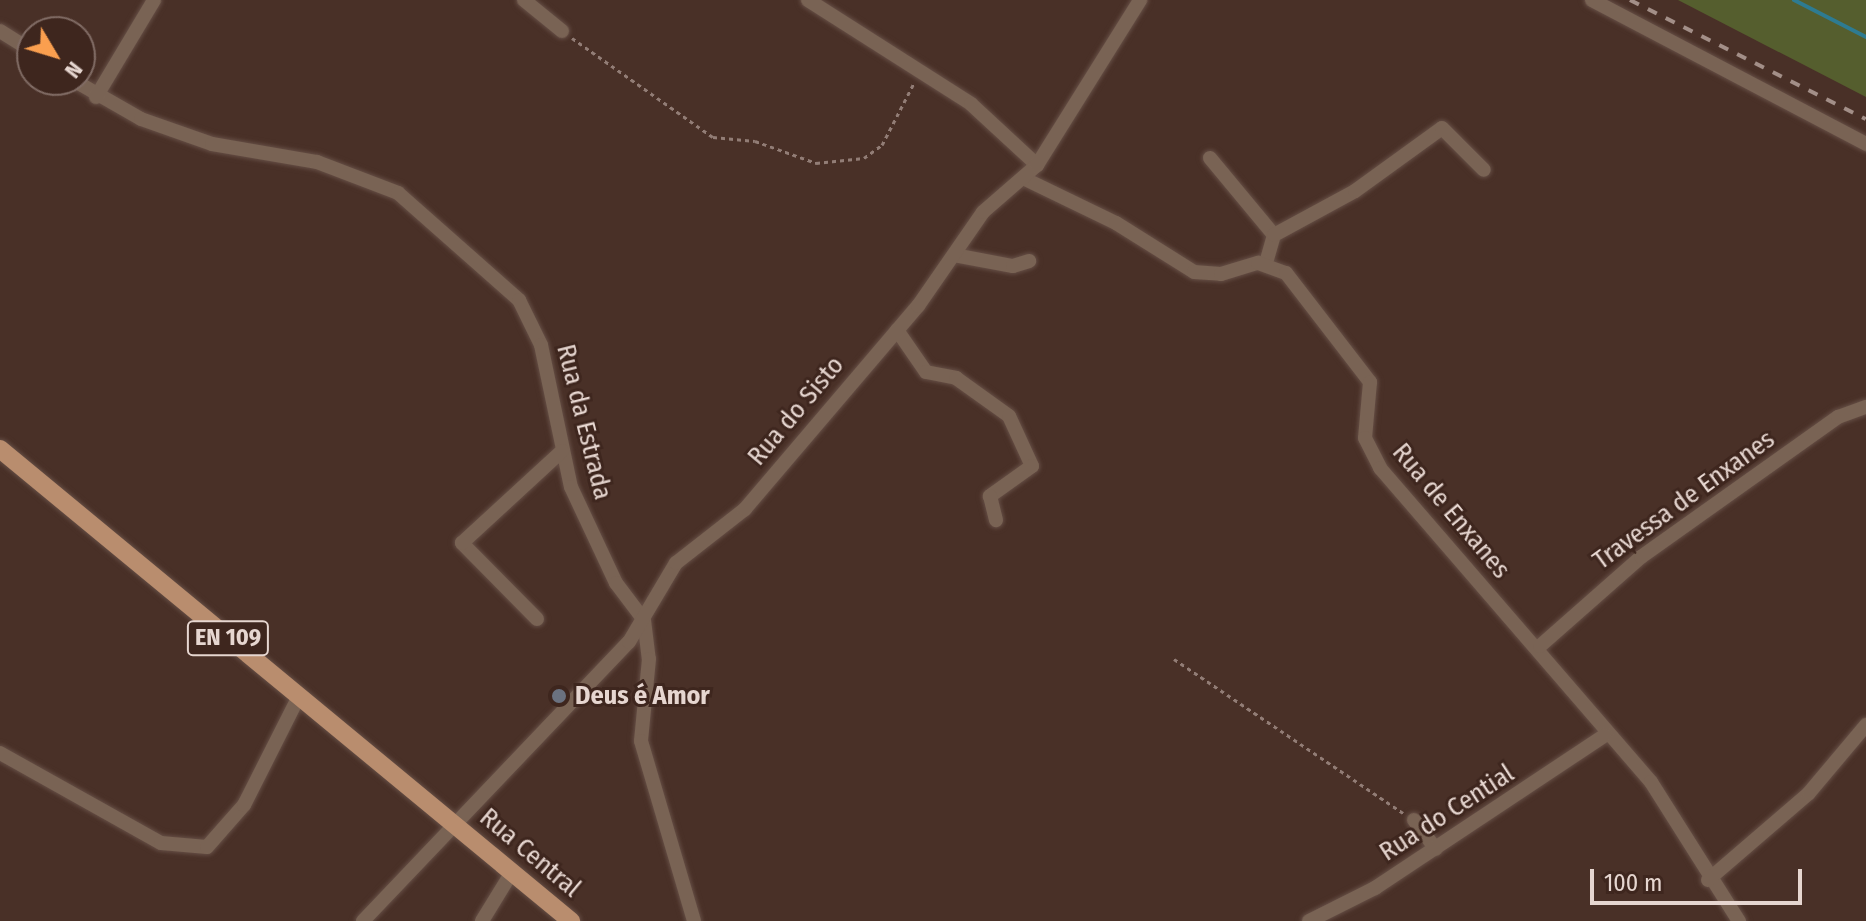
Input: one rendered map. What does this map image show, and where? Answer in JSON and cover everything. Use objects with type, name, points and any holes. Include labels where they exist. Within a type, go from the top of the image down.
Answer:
[{"type":"main road","name":"EN 109","points":[[0,449],[457,826]]},
{"type":"main road","name":"Rua Central","points":[[457,826],[571,921]]},
{"type":"street","points":[[96,97],[154,0]]},
{"type":"street","points":[[524,0],[562,31]]},
{"type":"street","points":[[808,0],[857,25],[919,74],[971,104],[1037,165]]},
{"type":"street","name":"Rua do Sisto","points":[[363,921],[457,826],[644,620],[676,563],[745,509],[897,330],[983,212],[1025,179],[1037,165],[1140,0]]},
{"type":"street","points":[[1592,0],[1866,144]]},
{"type":"street","name":"Rua da Estrada","points":[[96,97],[212,144],[317,162],[398,193],[519,300],[541,345],[562,451],[591,535],[644,620]]},
{"type":"street","points":[[1025,179],[1116,223],[1194,272],[1266,263],[1274,235],[1355,191],[1442,128],[1484,170]]},
{"type":"street","points":[[1210,158],[1274,235]]},
{"type":"street","points":[[954,255],[1013,266],[1029,261]]},
{"type":"street","name":"Rua de Enxanes","points":[[1266,263],[1286,273],[1370,382],[1365,438],[1380,468],[1540,646],[1605,735],[1651,782],[1708,880],[1739,921]]},
{"type":"street","points":[[897,330],[926,372],[956,378],[1009,416],[1032,466],[990,496],[996,520]]},
{"type":"street","name":"Travessa de Enxanes","points":[[1540,646],[1641,557],[1838,417],[1866,407]]},
{"type":"street","points":[[537,619],[462,543],[562,451]]},
{"type":"street","points":[[644,620],[649,659],[641,741],[694,921]]},
{"type":"street","points":[[0,753],[161,843],[186,851],[207,847],[244,805],[299,696]]},
{"type":"street","points":[[1708,880],[1809,793],[1866,725]]},
{"type":"street","name":"Rua do Cential","points":[[1309,921],[1436,849],[1605,735]]},
{"type":"street","points":[[1414,820],[1436,849]]},
{"type":"street","points":[[482,921],[512,872]]},
{"type":"path","points":[[562,31],[713,137],[755,141],[816,163],[864,158],[882,145],[919,74]]},
{"type":"path","points":[[1174,659],[1414,820]]},
{"type":"green space","points":[[1678,0],[1866,0],[1866,97]]},
{"type":"waterway","points":[[1794,0],[1866,37]]},
{"type":"railway","points":[[1630,0],[1866,119]]},
{"type":"place","name":"Deus é Amor","points":[[559,696]]}]
